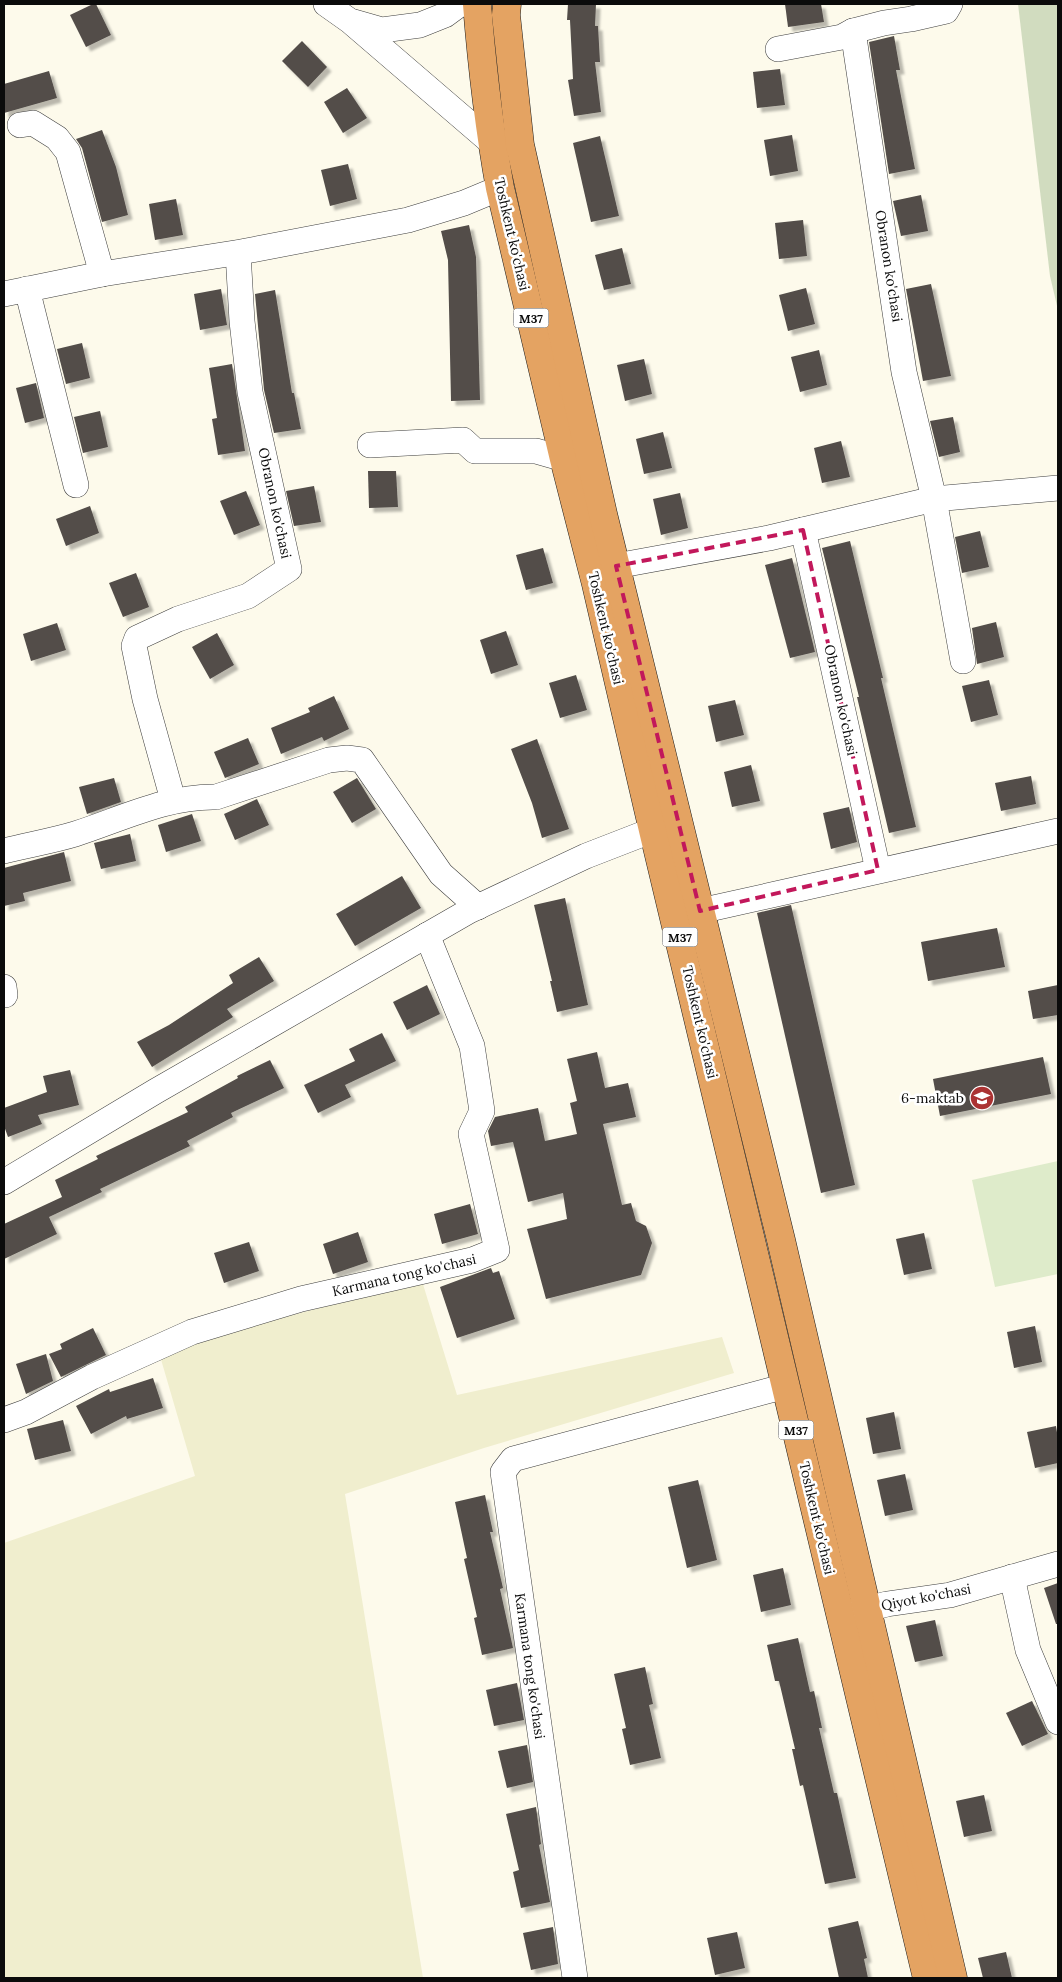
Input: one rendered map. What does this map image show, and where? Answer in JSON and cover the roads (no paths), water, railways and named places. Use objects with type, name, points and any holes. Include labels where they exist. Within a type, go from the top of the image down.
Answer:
[{"type":"highway","name":"Toshkent ko'chasi","points":[[477,4],[482,67],[500,188],[927,1978]]},
{"type":"highway","name":"Toshkent ko'chasi","points":[[507,4],[506,15],[520,145],[616,566],[780,1240],[952,1978]]},
{"type":"street","points":[[326,4],[350,21],[492,144]]},
{"type":"street","points":[[350,21],[382,30],[420,25],[445,15],[460,4]]},
{"type":"street","points":[[778,49],[842,37],[853,31],[946,11],[950,4]]},
{"type":"street","name":"Obranon ko'chasi","points":[[853,31],[904,372],[934,499],[963,661]]},
{"type":"street","points":[[20,125],[33,123],[57,138],[68,152],[102,274]]},
{"type":"street","points":[[76,485],[16,292],[102,274],[238,253],[408,220],[464,203],[500,188]]},
{"type":"street","name":"Obranon ko'chasi","points":[[173,800],[142,682],[134,646],[137,638],[178,619],[248,596],[289,569],[250,392],[242,321],[238,253]]},
{"type":"street","points":[[370,445],[463,440],[475,451],[536,451],[564,459]]},
{"type":"street","points":[[616,566],[769,538],[934,499],[1042,491],[1058,488]]},
{"type":"street","name":"Obranon ko'chasi","points":[[803,530],[878,870]]},
{"type":"street","points":[[4,851],[73,834],[173,800],[216,797],[329,760],[347,758],[362,760],[441,874],[478,907]]},
{"type":"street","points":[[4,1182],[156,1091],[478,907],[586,856],[653,830]]},
{"type":"street","points":[[700,911],[1058,831]]},
{"type":"street","name":"Karmana tong ko'chasi","points":[[4,1420],[26,1412],[92,1377],[192,1332],[300,1300],[472,1260],[497,1250],[471,1134],[482,1111],[472,1046],[427,935]]},
{"type":"street","name":"Karmana tong ko'chasi","points":[[575,1978],[503,1472],[512,1459],[786,1386]]},
{"type":"street","name":"Qiyot ko'chasi","points":[[840,1616],[888,1604],[950,1595],[1058,1564]]},
{"type":"street","points":[[1012,1578],[1028,1650],[1058,1722]]},
{"type":"place","name":"6-maktab","points":[[982,1098]]}]
